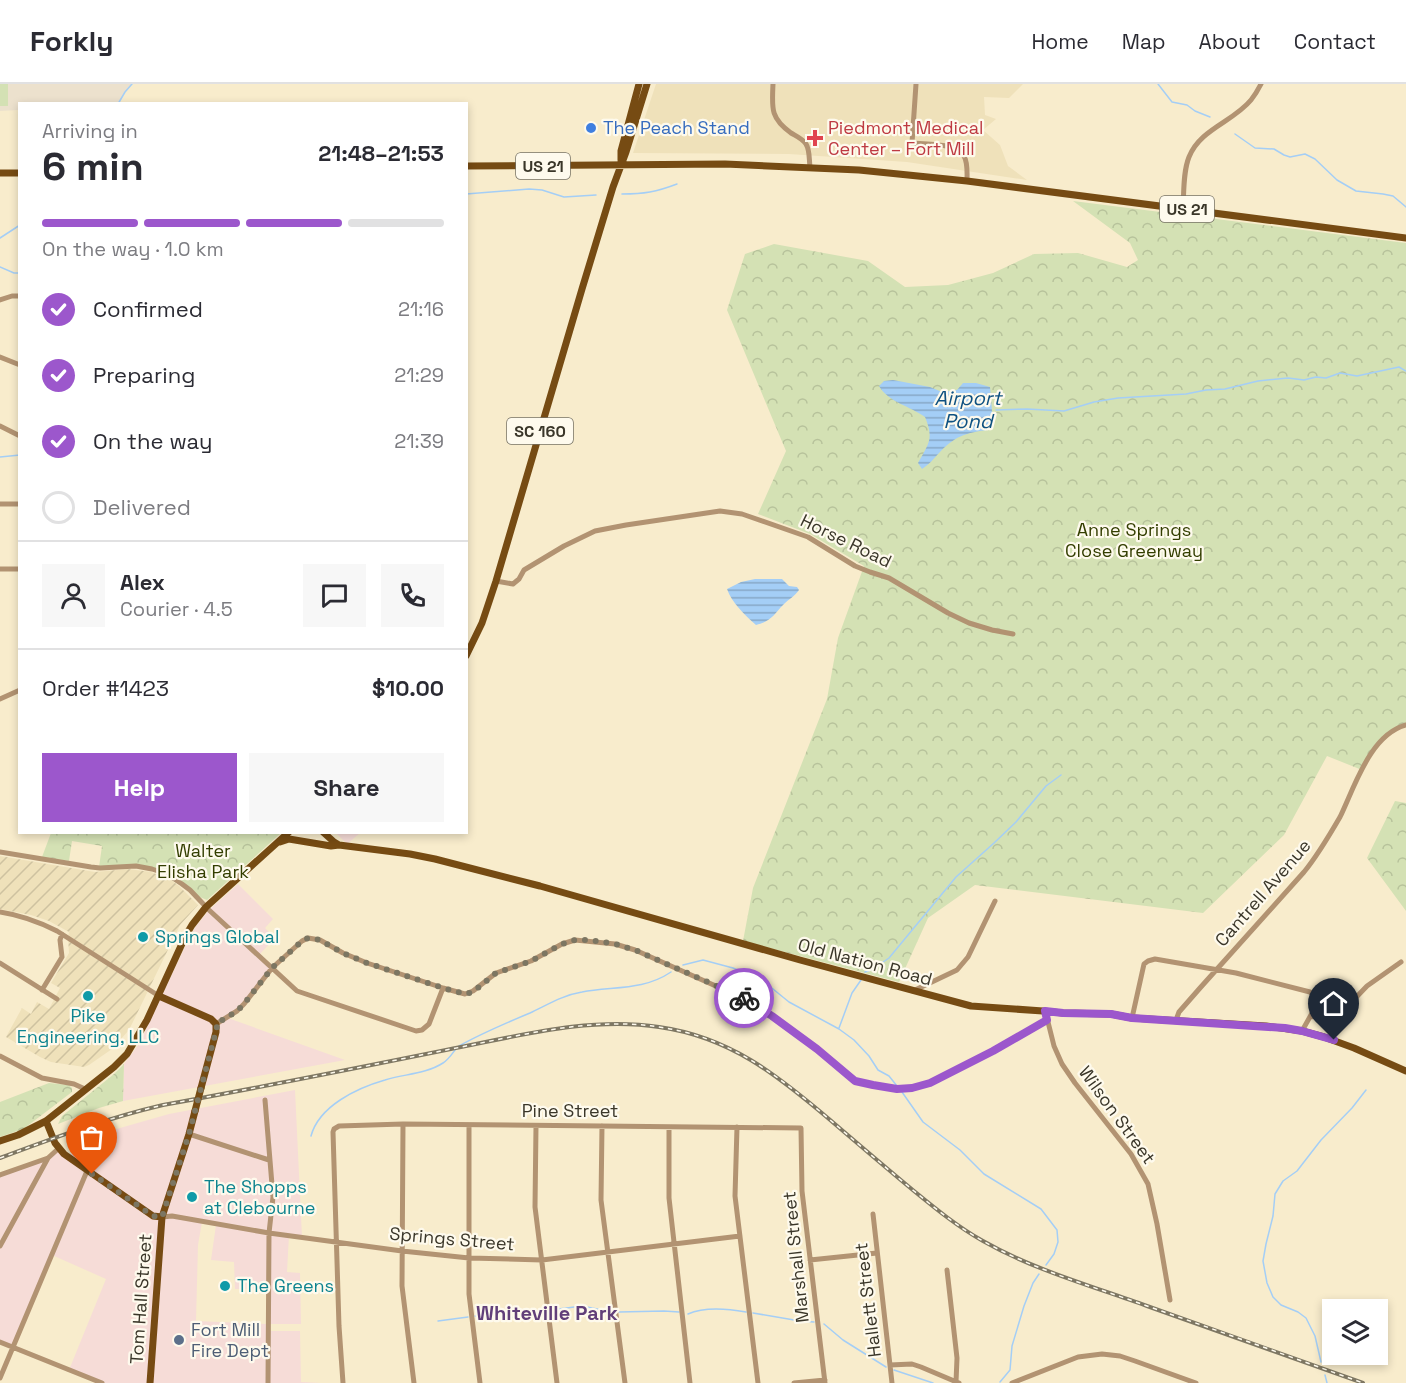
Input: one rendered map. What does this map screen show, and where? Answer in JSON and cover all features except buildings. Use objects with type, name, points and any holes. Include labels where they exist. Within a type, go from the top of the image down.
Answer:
[{"type":"main road","name":"SC 160","points":[[621,165],[621,151],[639,84]]},
{"type":"main road","name":"SC 160","points":[[468,652],[482,623],[496,581],[585,278],[647,84]]},
{"type":"main road","name":"US 21","points":[[468,166],[725,164],[859,170],[967,181],[1406,238]]},
{"type":"main road","points":[[0,173],[18,172]]},
{"type":"main road","points":[[0,1141],[18,1135],[46,1120],[114,1067],[127,1054],[159,996],[192,925],[206,907],[287,834]]},
{"type":"main road","name":"Old Nation Road","points":[[325,834],[339,844],[435,859],[971,1006],[1111,1014],[1132,1018],[1266,1026],[1302,1031],[1354,1048],[1406,1071]]},
{"type":"main road","points":[[278,842],[289,839],[331,846],[339,844]]},
{"type":"main road","points":[[159,996],[211,1019],[216,1024]]},
{"type":"main road","name":"Tom Hall Street","points":[[150,1383],[162,1217],[189,1134],[216,1032],[216,1024]]},
{"type":"main road","points":[[46,1120],[59,1148],[87,1171],[153,1216],[162,1217]]},
{"type":"street","points":[[773,84],[772,105],[775,117],[790,132],[805,141],[810,167]]},
{"type":"street","points":[[916,84],[912,143],[956,148],[964,156],[967,181]]},
{"type":"street","points":[[1183,208],[1186,170],[1192,150],[1199,140],[1251,101],[1261,84]]},
{"type":"street","points":[[0,300],[18,296]]},
{"type":"street","points":[[0,357],[18,364]]},
{"type":"street","points":[[0,426],[18,435]]},
{"type":"street","points":[[0,504],[18,504]]},
{"type":"street","name":"Horse Road","points":[[496,581],[513,584],[524,570],[595,531],[720,511],[742,514],[808,537],[855,566],[889,578],[948,613],[977,625],[1013,634]]},
{"type":"street","points":[[0,569],[18,569]]},
{"type":"street","points":[[0,699],[18,691]]},
{"type":"street","name":"Cantrell Avenue","points":[[1176,1020],[1179,1012],[1319,853],[1373,750],[1390,732],[1406,725]]},
{"type":"street","points":[[0,852],[91,867],[128,866],[152,869],[167,874],[183,884],[297,991],[418,1031],[425,1029],[429,1024],[443,988]]},
{"type":"street","points":[[913,991],[957,970],[968,957],[994,901]]},
{"type":"street","points":[[0,912],[40,922],[63,934],[159,996]]},
{"type":"street","points":[[42,990],[62,957],[60,940],[63,934]]},
{"type":"street","points":[[216,1024],[237,1011],[272,968],[308,938],[313,938],[367,963],[461,993],[473,992],[496,973],[531,961],[562,944],[575,940],[615,944],[635,950],[745,999],[817,1049],[855,1081],[897,1089],[930,1083],[1047,1020]]},
{"type":"street","points":[[1132,1018],[1145,962],[1155,959],[1256,977],[1310,992],[1316,997],[1316,1006],[1302,1031]]},
{"type":"street","points":[[1310,1017],[1343,1011],[1367,986],[1401,962]]},
{"type":"street","points":[[0,963],[57,999]]},
{"type":"street","name":"Wilson Street","points":[[1045,1011],[1054,1046],[1062,1064],[1131,1154],[1148,1184],[1170,1300]]},
{"type":"street","points":[[0,1056],[42,1078],[74,1084],[85,1089]]},
{"type":"street","points":[[265,1100],[273,1197],[269,1233],[268,1383]]},
{"type":"street","points":[[403,1124],[402,1286],[414,1383]]},
{"type":"street","name":"Pine Street","points":[[336,1242],[333,1132],[339,1126],[403,1124],[801,1128]]},
{"type":"street","points":[[469,1125],[469,1294],[480,1383]]},
{"type":"street","points":[[536,1126],[535,1207],[557,1383]]},
{"type":"street","points":[[602,1126],[602,1200],[625,1383]]},
{"type":"street","points":[[669,1127],[669,1198],[690,1383]]},
{"type":"street","points":[[737,1127],[735,1197],[758,1383]]},
{"type":"street","name":"Marshall Street","points":[[801,1128],[802,1191],[825,1382]]},
{"type":"street","points":[[189,1134],[269,1160]]},
{"type":"street","points":[[0,1246],[48,1158],[59,1148]]},
{"type":"street","points":[[0,1174],[48,1158]]},
{"type":"street","points":[[0,1378],[87,1171]]},
{"type":"street","name":"Hallett Street","points":[[873,1214],[892,1383]]},
{"type":"street","name":"Springs Street","points":[[162,1217],[172,1216],[269,1233],[469,1258],[542,1260],[740,1236]]},
{"type":"street","points":[[336,1242],[343,1383]]},
{"type":"street","points":[[810,1260],[877,1253]]},
{"type":"street","points":[[890,1365],[912,1364],[958,1382],[947,1270]]},
{"type":"street","points":[[0,1342],[102,1383]]},
{"type":"street","points":[[1012,1383],[1078,1357],[1102,1354],[1120,1356],[1196,1383]]},
{"type":"street","points":[[794,1383],[825,1382]]},
{"type":"shaded area","points":[[0,84],[132,84],[119,102],[18,102],[18,110],[0,111]]},
{"type":"shaded area","name":"Piedmont Medical Center – Fort Mill","points":[[656,84],[1023,84],[1009,98],[984,97],[985,115],[996,119],[983,130],[1000,145],[1008,166],[1027,180],[907,162],[789,154],[633,153]]},
{"type":"shaded area","points":[[337,834],[359,834],[347,844]]},
{"type":"shaded area","points":[[0,856],[95,872],[128,869],[151,872],[171,880],[198,905],[180,925],[129,1030],[112,1049],[89,1065],[84,1067],[51,1062],[6,1037],[22,1008],[31,1014],[37,1002],[49,1009],[60,988],[51,983],[69,953],[69,932],[49,921],[31,915],[0,909]]},
{"type":"shaded area","points":[[238,884],[273,919],[265,928],[275,938],[258,956],[270,968],[237,1010],[225,1017],[345,1060],[123,1101],[124,1064],[139,1044],[190,936],[209,910]]},
{"type":"shaded area","points":[[295,1090],[302,1237],[289,1235],[287,1272],[300,1273],[301,1324],[267,1324],[268,1289],[235,1289],[234,1262],[211,1260],[216,1225],[202,1222],[198,1245],[196,1321],[266,1324],[266,1331],[300,1331],[301,1382],[321,1383],[101,1383],[69,1370],[106,1279],[52,1255],[14,1346],[0,1341],[0,1175],[48,1159],[59,1149],[67,1156],[73,1153],[84,1162],[106,1132],[169,1114]]},
{"type":"green space","points":[[0,84],[8,84],[8,106],[0,106]]},
{"type":"green space","name":"Anne Springs Close Greenway","points":[[1073,201],[1406,243],[1406,725],[1382,739],[1362,770],[1327,756],[1284,835],[1203,913],[975,885],[928,918],[899,982],[743,941],[753,888],[827,699],[838,638],[864,566],[810,534],[758,514],[786,451],[727,310],[745,254],[774,244],[868,261],[905,287],[948,285],[993,273],[1034,254],[1078,253],[1127,267],[1138,260],[1130,243]]},
{"type":"green space","points":[[1395,801],[1406,803],[1406,911],[1367,858]]},
{"type":"green space","name":"Walter Elisha Park","points":[[51,834],[280,834],[207,900],[195,895],[153,868],[99,867],[102,846],[72,841],[69,861],[42,857]]},
{"type":"green space","points":[[124,1064],[123,1101],[58,1124],[62,1116]]},
{"type":"green space","points":[[49,1083],[69,1085],[72,1092],[23,1129],[0,1137],[0,1102]]},
{"type":"green space","points":[[106,1132],[84,1162],[73,1153],[75,1152],[73,1146]]},
{"type":"water","name":"Airport Pond","points":[[893,380],[930,387],[942,392],[957,390],[963,383],[976,383],[990,387],[992,429],[969,433],[958,438],[922,469],[918,463],[929,441],[928,424],[925,417],[888,396],[879,386],[884,381]]},
{"type":"water","points":[[755,579],[782,579],[789,586],[797,587],[799,590],[769,619],[756,625],[735,604],[727,589],[741,582]]},
{"type":"waterway","points":[[119,102],[132,84]]},
{"type":"waterway","points":[[1158,84],[1172,102],[1187,105],[1210,117]]},
{"type":"waterway","points":[[1235,134],[1255,148],[1274,149],[1290,157],[1305,154],[1315,159],[1337,180],[1356,191],[1393,196],[1406,207]]},
{"type":"waterway","points":[[622,194],[650,192],[677,184]]},
{"type":"waterway","points":[[468,194],[529,189],[542,190],[564,197],[596,195]]},
{"type":"waterway","points":[[0,238],[18,226]]},
{"type":"waterway","points":[[0,267],[18,273]]},
{"type":"waterway","points":[[996,410],[1064,411],[1118,398],[1186,394],[1225,389],[1258,381],[1326,378],[1340,373],[1357,376],[1399,367],[1406,371]]},
{"type":"waterway","points":[[0,457],[18,455]]},
{"type":"waterway","points":[[865,972],[889,958],[956,877],[1016,822],[1046,786],[1061,775]]},
{"type":"waterway","points":[[683,965],[703,960],[753,976],[789,1002],[839,1029],[854,1040],[878,1070],[889,1076],[897,1086]]},
{"type":"waterway","points":[[459,1046],[568,995],[638,985],[671,972]]},
{"type":"waterway","points":[[839,1028],[852,993],[861,980]]},
{"type":"waterway","points":[[311,1136],[322,1116],[351,1093],[374,1083],[436,1067],[447,1060],[455,1050]]},
{"type":"waterway","points":[[1321,1362],[1315,1336],[1306,1318],[1281,1305],[1273,1297],[1267,1283],[1263,1261],[1273,1216],[1275,1194],[1283,1181],[1297,1171],[1321,1140],[1366,1090]]},
{"type":"waterway","points":[[902,1092],[923,1122],[960,1150],[984,1174],[1041,1209],[1057,1230],[1058,1242],[1054,1254],[1046,1265]]},
{"type":"waterway","points":[[1000,1382],[1010,1370],[1012,1346],[1024,1306],[1039,1274]]},
{"type":"waterway","points":[[551,1310],[582,1306],[612,1312]]},
{"type":"waterway","points":[[688,1314],[724,1309],[746,1312]]},
{"type":"waterway","points":[[475,1316],[510,1317],[544,1312]]},
{"type":"waterway","points":[[619,1312],[679,1312]]},
{"type":"waterway","points":[[753,1313],[814,1322]]},
{"type":"waterway","points":[[438,1321],[468,1317]]},
{"type":"waterway","points":[[824,1324],[843,1340],[886,1367]]},
{"type":"waterway","points":[[894,1370],[933,1383]]},
{"type":"waterway","points":[[1325,1375],[1327,1383]]},
{"type":"railway","points":[[0,1158],[101,1122],[163,1105],[525,1034],[606,1024],[659,1027],[708,1039],[751,1060],[771,1073],[939,1211],[974,1236],[1002,1251],[1064,1277],[1363,1383]]},
{"type":"way so far","points":[[92,1174],[153,1216],[162,1217],[189,1134],[217,1028],[216,1024],[237,1011],[272,968],[308,938],[320,940],[367,963],[465,994],[473,992],[491,975],[541,957],[562,944],[575,940],[590,940],[635,950],[744,998]]},
{"type":"place","name":"The Peach Stand","points":[[591,128]]},
{"type":"place","name":"Piedmont Medical Center – Fort Mill","points":[[815,138]]},
{"type":"place","name":"Springs Global","points":[[143,937]]},
{"type":"place","name":"Pike Engineering, LLC","points":[[88,996]]},
{"type":"place","name":"The Shopps at Clebourne","points":[[192,1197]]},
{"type":"place","name":"The Greens","points":[[225,1286]]},
{"type":"place","name":"Fort Mill Fire Dept","points":[[179,1340]]},
{"type":"district","name":"Whiteville Park","points":[[547,1313]]},
{"type":"route","points":[[744,998],[817,1049],[855,1081],[897,1089],[930,1083],[993,1051],[1047,1020],[1045,1011],[1285,1028],[1334,1040]]}]
